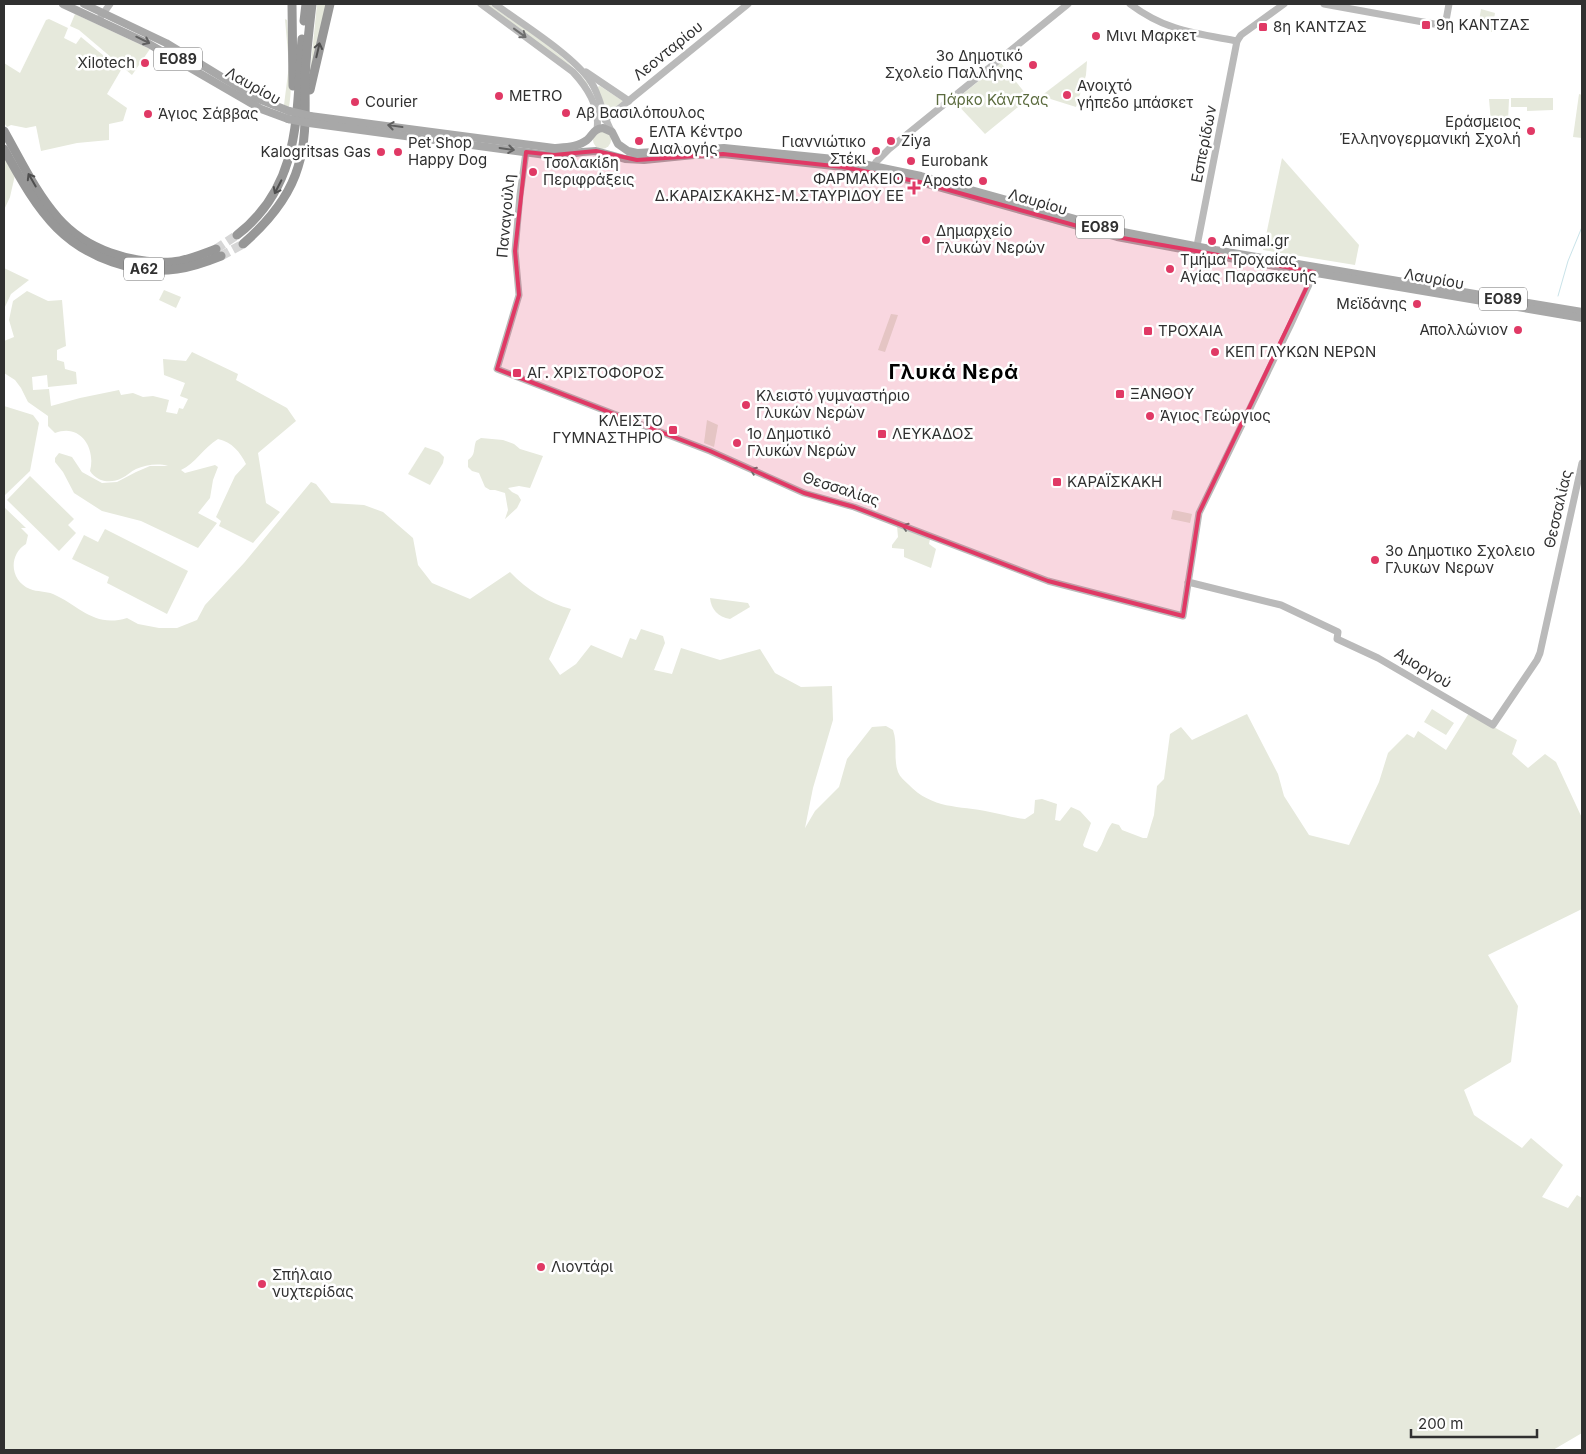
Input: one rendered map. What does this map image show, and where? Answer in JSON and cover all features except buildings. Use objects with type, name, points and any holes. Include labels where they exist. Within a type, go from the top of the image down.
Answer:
[{"type":"highway","points":[[237,235],[258,217],[276,192],[291,154],[292,4]]},
{"type":"highway","points":[[290,118],[306,4]]},
{"type":"highway","points":[[304,132],[312,4]]},
{"type":"highway","points":[[243,244],[267,221],[287,194],[298,168],[312,76],[330,4]]},
{"type":"highway","name":"Α62","points":[[4,131],[58,224]]},
{"type":"highway","name":"Α62","points":[[4,149],[37,204],[87,250],[106,259],[130,267],[144,269],[190,267],[218,253]]},
{"type":"main road","name":"Λαυρίου","points":[[63,4],[101,16]]},
{"type":"main road","name":"Λαυρίου","points":[[84,4],[101,16],[261,108],[290,118],[548,147],[574,146],[583,143],[590,137]]},
{"type":"main road","name":"Λαυρίου","points":[[309,119],[554,156],[596,151],[623,158],[644,160],[723,154],[872,169],[921,176],[1104,228],[1197,249],[1582,318]]},
{"type":"main road","points":[[596,151],[590,146],[590,137],[596,129],[605,128],[612,132],[615,140],[613,148],[605,153]]},
{"type":"main road","name":"Λαυρίου","points":[[615,140],[622,148],[637,153],[731,148],[831,159],[872,169]]},
{"type":"main road","name":"Λαυρίου","points":[[1314,269],[1582,312]]},
{"type":"street","points":[[101,16],[110,4]]},
{"type":"street","points":[[481,4],[570,69],[582,82],[589,94],[596,114],[596,129]]},
{"type":"street","points":[[495,4],[556,48],[581,69],[629,101]]},
{"type":"street","name":"Λεονταρίου","points":[[605,120],[748,4]]},
{"type":"street","points":[[872,169],[878,159],[1068,4]]},
{"type":"street","points":[[1130,4],[1147,16],[1170,27],[1237,41],[1241,35],[1284,4]]},
{"type":"street","points":[[1324,4],[1445,26],[1449,4]]},
{"type":"street","name":"Εσπερίδων","points":[[1197,249],[1237,41]]},
{"type":"street","points":[[581,69],[594,87],[605,120],[612,132]]},
{"type":"street","points":[[589,94],[599,83],[605,84]]},
{"type":"street","name":"Παναγούλη","points":[[497,369],[519,295],[515,251],[526,152]]},
{"type":"street","points":[[1188,582],[1198,513],[1290,326],[1314,269]]},
{"type":"street","name":"Θεσσαλίας","points":[[497,369],[716,453],[804,493],[845,504],[1060,585],[1182,616],[1188,582]]},
{"type":"street","name":"Θεσσαλίας","points":[[1493,725],[1540,653],[1582,463]]},
{"type":"street","name":"Αμοργού","points":[[1188,582],[1281,605],[1378,658],[1493,725]]},
{"type":"highlighted area","points":[[596,151],[637,160],[723,154],[843,167],[920,182],[1117,237],[1314,272],[1199,513],[1183,616],[1048,581],[854,507],[804,493],[710,451],[497,369],[519,295],[515,251],[526,152],[554,155]]},
{"type":"green space","points":[[317,4],[327,4],[310,73]]},
{"type":"green space","points":[[485,4],[489,4],[555,51],[579,73],[588,84],[588,87]]},
{"type":"green space","points":[[1481,9],[1495,13],[1492,32],[1478,27]]},
{"type":"green space","points":[[75,14],[150,49],[132,75],[79,30],[70,26]]},
{"type":"green space","points":[[49,19],[68,28],[64,38],[76,44],[81,37],[121,70],[107,94],[127,108],[123,121],[109,124],[109,140],[77,143],[41,151],[36,126],[26,128],[11,125],[7,127],[4,123],[4,63],[20,73],[46,20]]},
{"type":"green space","points":[[285,19],[287,20],[291,64],[289,107],[284,105],[289,65]]},
{"type":"green space","points":[[1087,61],[1086,75],[1076,107],[1041,96]]},
{"type":"green space","name":"Πάρκο Κάντζας","points":[[1001,63],[1029,98],[985,134],[954,101]]},
{"type":"green space","points":[[600,86],[623,101],[607,114],[597,87]]},
{"type":"green space","points":[[1579,94],[1582,95],[1582,138],[1573,137]]},
{"type":"green space","points":[[1511,98],[1553,98],[1553,110],[1527,111],[1527,107],[1511,107]]},
{"type":"green space","points":[[1489,99],[1509,99],[1508,121],[1491,122]]},
{"type":"green space","points":[[602,131],[608,134],[611,140],[608,146],[602,149],[596,146],[593,140],[596,134]]},
{"type":"green space","points":[[4,155],[15,175],[10,197],[4,210]]},
{"type":"green space","points":[[1282,158],[1359,245],[1355,265],[1263,250]]},
{"type":"green space","points":[[4,268],[29,280],[11,294],[4,309]]},
{"type":"green space","points":[[164,290],[181,297],[176,308],[159,300]]},
{"type":"green space","points":[[27,291],[48,301],[62,300],[66,346],[57,350],[57,360],[64,362],[65,369],[76,372],[77,384],[48,387],[47,375],[32,377],[33,390],[49,389],[51,406],[119,390],[121,395],[133,393],[143,397],[153,396],[169,400],[166,412],[177,414],[179,408],[183,409],[188,399],[180,396],[185,383],[164,375],[163,359],[186,361],[192,352],[238,374],[236,380],[287,408],[296,421],[258,453],[266,503],[280,512],[253,543],[219,526],[221,521],[216,517],[235,476],[246,464],[235,448],[227,442],[218,439],[208,446],[191,464],[181,470],[185,473],[215,465],[218,467],[213,480],[210,498],[198,513],[217,523],[198,548],[141,521],[102,511],[74,493],[63,472],[55,462],[55,458],[59,453],[72,457],[82,472],[102,483],[117,482],[150,466],[168,466],[156,465],[143,466],[113,481],[104,481],[96,478],[90,471],[91,454],[84,440],[72,432],[55,433],[48,426],[48,416],[28,402],[15,380],[4,373],[4,341],[14,337],[9,320],[13,301]]},
{"type":"green space","points":[[891,314],[898,315],[885,352],[878,350]]},
{"type":"green space","points":[[4,406],[33,415],[39,423],[30,471],[4,496]]},
{"type":"green space","points":[[707,420],[718,425],[714,447],[704,443]]},
{"type":"green space","points":[[481,438],[503,440],[514,444],[520,449],[543,456],[530,488],[519,486],[508,488],[518,495],[521,500],[517,508],[505,519],[508,510],[505,493],[485,487],[479,473],[472,471],[468,467],[468,460],[473,454],[476,441]]},
{"type":"green space","points":[[425,447],[439,452],[444,457],[443,463],[430,485],[408,474]]},
{"type":"green space","points":[[30,476],[74,519],[68,525],[76,533],[59,551],[7,500]]},
{"type":"green space","points":[[311,482],[316,484],[331,503],[364,505],[383,512],[413,538],[418,565],[432,583],[470,599],[510,572],[523,585],[538,595],[571,609],[549,659],[560,675],[576,664],[591,645],[622,658],[630,638],[636,640],[641,629],[663,636],[665,643],[654,670],[672,674],[681,648],[720,660],[760,649],[775,673],[801,687],[832,686],[833,720],[813,788],[805,828],[815,811],[839,787],[847,759],[872,727],[886,726],[893,730],[899,774],[917,792],[927,798],[946,805],[1025,819],[1034,813],[1035,800],[1042,799],[1057,804],[1055,820],[1060,821],[1071,807],[1080,811],[1091,823],[1083,845],[1097,852],[1112,823],[1119,825],[1122,830],[1147,838],[1154,815],[1157,786],[1164,779],[1170,734],[1181,727],[1192,740],[1247,714],[1278,774],[1284,796],[1309,835],[1349,845],[1379,782],[1388,753],[1407,734],[1414,738],[1418,731],[1446,750],[1469,713],[1517,740],[1512,754],[1528,768],[1545,754],[1556,762],[1582,818],[1582,909],[1488,955],[1518,1006],[1511,1062],[1464,1090],[1474,1115],[1522,1148],[1531,1138],[1563,1165],[1542,1197],[1568,1208],[1577,1195],[1582,1198],[1582,1433],[1553,1450],[4,1450],[4,507],[26,528],[21,528],[28,535],[26,544],[20,549],[14,561],[15,574],[23,585],[33,590],[53,594],[96,618],[115,620],[127,618],[138,624],[159,628],[177,628],[197,620],[205,605],[244,563]]},
{"type":"green space","points":[[1173,510],[1192,514],[1190,523],[1171,519]]},
{"type":"green space","points":[[897,526],[930,539],[929,544],[936,549],[931,568],[904,557],[904,549],[892,548],[898,537]]},
{"type":"green space","points":[[105,529],[188,571],[167,614],[107,583],[109,577],[72,559],[84,535],[98,542]]},
{"type":"green space","points":[[710,598],[748,603],[750,607],[730,619],[716,612]]},
{"type":"green space","points":[[1432,709],[1454,723],[1446,735],[1424,722]]},
{"type":"waterway","points":[[1558,296],[1568,261],[1582,227]]},
{"type":"tunnel","points":[[216,249],[237,235]]},
{"type":"tunnel","points":[[221,256],[243,244]]},
{"type":"place","name":"9η ΚΑΝΤΖΑΣ","points":[[1426,25]]},
{"type":"place","name":"8η ΚΑΝΤΖΑΣ","points":[[1263,27]]},
{"type":"place","name":"Μινι Μαρκετ","points":[[1096,36]]},
{"type":"place","name":"Xilotech","points":[[145,63]]},
{"type":"place","name":"3ο Δημοτικό Σχολείο Παλλήνης","points":[[1033,65]]},
{"type":"place","name":"Ανοιχτό γήπεδο μπάσκετ","points":[[1067,95]]},
{"type":"place","name":"METRO","points":[[499,96]]},
{"type":"place","name":"Courier","points":[[355,102]]},
{"type":"place","name":"Αβ Βασιλόπουλος","points":[[566,113]]},
{"type":"place","name":"Άγιος Σάββας","points":[[148,114]]},
{"type":"place","name":"Εράσμειος Έλληνογερμανική Σχολή","points":[[1531,131]]},
{"type":"place","name":"ΕΛΤΑ Κέντρο Διαλογής","points":[[639,141]]},
{"type":"place","name":"Ziya","points":[[891,141]]},
{"type":"place","name":"Γιαννιώτικο Στέκι","points":[[876,151]]},
{"type":"place","name":"Kalogritsas Gas","points":[[381,152]]},
{"type":"place","name":"Pet Shop Happy Dog","points":[[398,152]]},
{"type":"place","name":"Eurobank","points":[[911,161]]},
{"type":"place","name":"Τσολακίδη Περιφράξεις","points":[[533,172]]},
{"type":"place","name":"Aposto","points":[[983,181]]},
{"type":"place","name":"ΦΑΡΜΑΚΕΙΟ Δ.ΚΑΡΑΙΣΚΑΚΗΣ-Μ.ΣΤΑΥΡΙΔΟΥ ΕΕ","points":[[914,188]]},
{"type":"place","name":"Δημαρχείο Γλυκών Νερών","points":[[926,240]]},
{"type":"place","name":"Animal.gr","points":[[1212,241]]},
{"type":"place","name":"Τμήμα Τροχαίας Αγίας Παρασκευής","points":[[1170,269]]},
{"type":"place","name":"Μεϊδάνης","points":[[1417,304]]},
{"type":"place","name":"Απολλώνιον","points":[[1518,330]]},
{"type":"place","name":"ΤΡΟΧΑΙΑ","points":[[1148,331]]},
{"type":"place","name":"ΚΕΠ ΓΛΥΚΩΝ ΝΕΡΩΝ","points":[[1215,352]]},
{"type":"place","name":"ΑΓ. ΧΡΙΣΤΟΦΟΡΟΣ","points":[[517,373]]},
{"type":"place","name":"ΞΑΝΘΟΥ","points":[[1120,394]]},
{"type":"place","name":"Κλειστό γυμναστήριο Γλυκών Νερών","points":[[746,405]]},
{"type":"place","name":"Άγιος Γεώργιος","points":[[1150,416]]},
{"type":"place","name":"ΚΛΕΙΣΤΟ ΓΥΜΝΑΣΤΗΡΙΟ","points":[[673,430]]},
{"type":"place","name":"ΛΕΥΚΑΔΟΣ","points":[[882,434]]},
{"type":"place","name":"1ο Δημοτικό Γλυκών Νερών","points":[[737,443]]},
{"type":"place","name":"ΚΑΡΑΪΣΚΑΚΗ","points":[[1057,482]]},
{"type":"place","name":"3o Δημοτικο Σχολειο Γλυκων Νερων","points":[[1375,560]]},
{"type":"place","name":"Λιοντάρι","points":[[541,1267]]},
{"type":"place","name":"Σπήλαιο νυχτερίδας","points":[[262,1284]]},
{"type":"district","name":"Γλυκά Νερά","points":[[954,372]]}]
